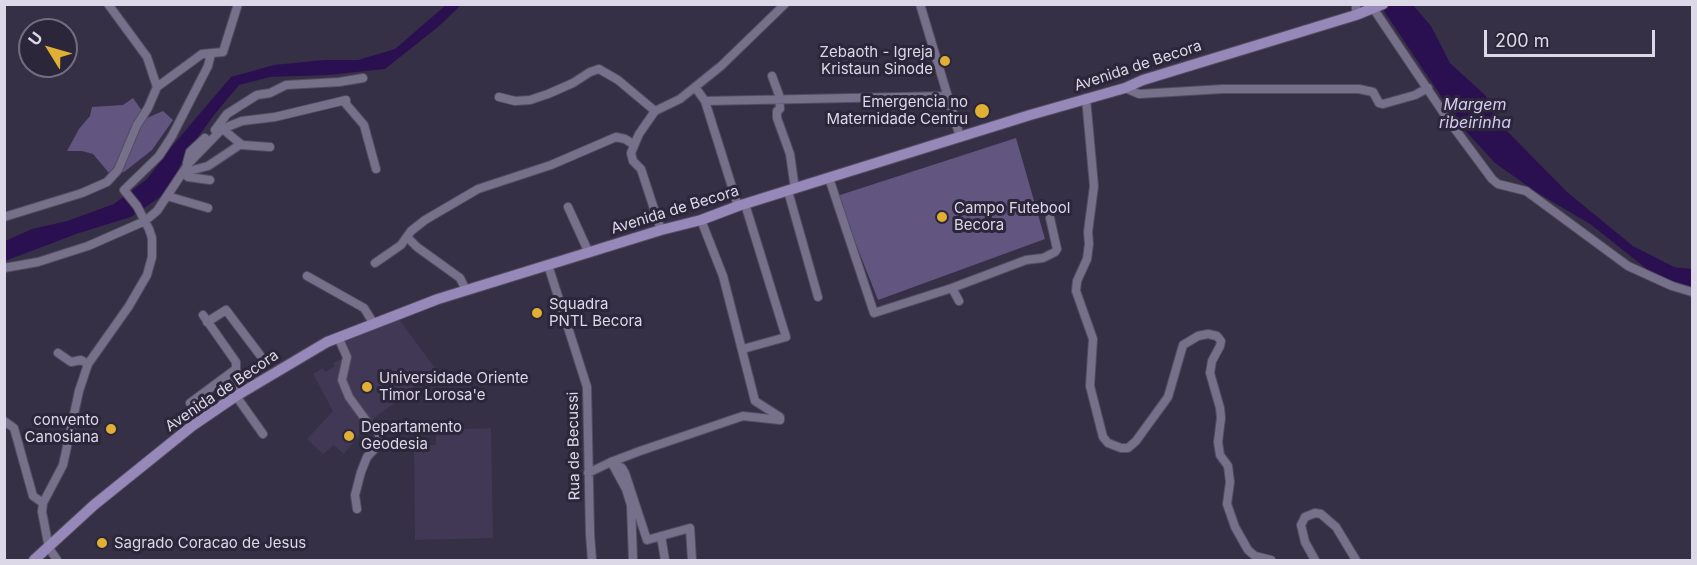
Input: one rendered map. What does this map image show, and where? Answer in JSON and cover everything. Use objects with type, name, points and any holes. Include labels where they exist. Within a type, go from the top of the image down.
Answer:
[{"type":"main road","name":"Avenida de Becora","points":[[34,561],[94,505],[192,426],[239,394],[338,337],[466,290],[661,230],[701,220],[960,137],[1125,88],[1356,10],[1379,6]]},
{"type":"street","points":[[108,4],[147,57],[157,87]]},
{"type":"street","points":[[4,217],[72,197],[107,182],[118,170],[137,125],[148,108],[157,87],[202,54],[223,52],[238,4]]},
{"type":"street","points":[[661,230],[641,169],[633,161],[631,153],[633,144],[655,111],[680,99],[721,66],[784,4]]},
{"type":"street","points":[[921,5],[960,137]]},
{"type":"street","points":[[1379,6],[1428,88],[1482,168],[1494,181],[1532,195],[1628,266],[1672,286],[1692,292]]},
{"type":"street","points":[[57,561],[49,548],[42,512],[43,503],[63,465],[79,391],[88,364],[129,306],[147,275],[152,257],[152,238],[145,220],[124,190],[159,156],[172,136],[212,54]]},
{"type":"street","points":[[499,97],[515,101],[530,100],[599,69],[618,80],[655,111]]},
{"type":"street","points":[[772,76],[780,100],[777,118],[789,154],[791,190],[818,297]]},
{"type":"street","points":[[221,127],[227,114],[246,100],[286,85],[339,82],[363,78]]},
{"type":"street","points":[[695,87],[705,100],[786,337],[743,349]]},
{"type":"street","points":[[1125,88],[1139,94],[1223,89],[1359,88],[1373,92],[1379,103],[1383,104],[1415,95],[1428,88]]},
{"type":"street","points":[[705,100],[947,96]]},
{"type":"street","points":[[1086,98],[1094,186],[1087,259],[1077,281],[1076,291],[1093,339],[1090,387],[1103,436],[1108,443],[1121,448],[1128,447],[1136,441],[1168,397],[1183,345],[1198,336],[1208,334],[1217,336],[1221,341],[1221,346],[1212,362],[1210,373],[1221,418],[1218,442],[1220,455],[1228,466],[1230,482],[1227,504],[1248,550],[1255,556],[1271,561]]},
{"type":"street","points":[[4,268],[38,262],[88,246],[145,220],[157,211],[185,169],[190,152],[221,127],[242,121],[275,117],[346,100],[346,105],[364,125],[376,170]]},
{"type":"street","points":[[221,127],[241,144],[270,147]]},
{"type":"street","points":[[375,263],[401,245],[425,220],[478,189],[551,165],[616,137],[633,144]]},
{"type":"street","points":[[210,180],[188,177],[189,171],[208,166],[241,144]]},
{"type":"street","points":[[830,178],[874,313],[952,288],[1026,260],[1043,258],[1058,249],[1050,218]]},
{"type":"street","points":[[166,196],[208,208]]},
{"type":"street","points":[[568,207],[589,252]]},
{"type":"street","points":[[588,473],[611,462],[743,416],[780,420],[780,417],[755,401],[723,276],[701,220]]},
{"type":"street","points":[[407,237],[460,278],[466,290]]},
{"type":"street","name":"Rua de Becussi","points":[[548,265],[587,387],[592,561]]},
{"type":"street","points":[[308,276],[364,309],[374,324]]},
{"type":"street","points":[[952,288],[958,301]]},
{"type":"street","points":[[260,356],[226,310],[205,318],[236,362],[239,394],[263,434]]},
{"type":"street","points":[[338,337],[347,357],[342,380],[349,397],[368,423],[378,432],[380,439],[378,445],[367,457],[361,472],[355,495],[357,509]]},
{"type":"street","points":[[58,353],[71,362],[81,360],[88,364]]},
{"type":"street","points":[[190,403],[236,369]]},
{"type":"street","points":[[4,421],[14,428],[33,496],[43,503]]},
{"type":"street","points":[[611,462],[622,468],[625,473],[647,540],[690,528],[692,561]]},
{"type":"street","points":[[611,462],[626,489],[631,505],[633,561]]},
{"type":"street","points":[[1315,561],[1305,542],[1302,525],[1305,517],[1315,513],[1321,514],[1336,527],[1356,561]]},
{"type":"street","points":[[661,536],[665,561]]},
{"type":"shaded area","points":[[133,98],[147,118],[163,111],[173,120],[152,150],[124,172],[109,173],[93,154],[67,151],[79,129],[90,116],[92,107],[123,105]]},
{"type":"shaded area","name":"Campo Futebool Becora","points":[[1016,138],[1045,239],[878,300],[837,196]]},
{"type":"shaded area","name":"Universidade Oriente Timor Lorosa'e","points":[[396,315],[437,371],[400,396],[368,423],[344,454],[334,445],[323,454],[307,439],[333,411],[313,374],[323,368],[325,372],[335,366],[333,363],[347,357],[338,337]]},
{"type":"shaded area","points":[[491,428],[493,538],[415,540],[414,445],[436,445],[436,430]]},
{"type":"water","points":[[446,5],[461,5],[438,27],[385,69],[328,75],[270,77],[239,85],[188,151],[166,193],[131,217],[79,233],[5,261],[5,241],[32,229],[67,221],[114,204],[147,179],[231,77],[274,65],[324,60],[358,60],[395,49]]},
{"type":"water","name":"Margem ribeirinha","points":[[1380,5],[1413,5],[1431,26],[1450,63],[1485,95],[1507,131],[1567,192],[1633,246],[1674,267],[1692,269],[1692,288],[1662,281],[1590,224],[1536,192],[1495,163],[1461,126]]},
{"type":"place","name":"Zebaoth - Igreja Kristaun Sinode","points":[[945,61]]},
{"type":"place","name":"Emergencia no Maternidade Centru","points":[[982,111]]},
{"type":"place","name":"Campo Futebool Becora","points":[[942,217]]},
{"type":"place","name":"Squadra PNTL Becora","points":[[537,313]]},
{"type":"place","name":"Universidade Oriente Timor Lorosa'e","points":[[367,387]]},
{"type":"place","name":"convento Canosiana","points":[[111,429]]},
{"type":"place","name":"Departamento Geodesia","points":[[349,436]]},
{"type":"place","name":"Sagrado Coracao de Jesus","points":[[102,543]]}]
